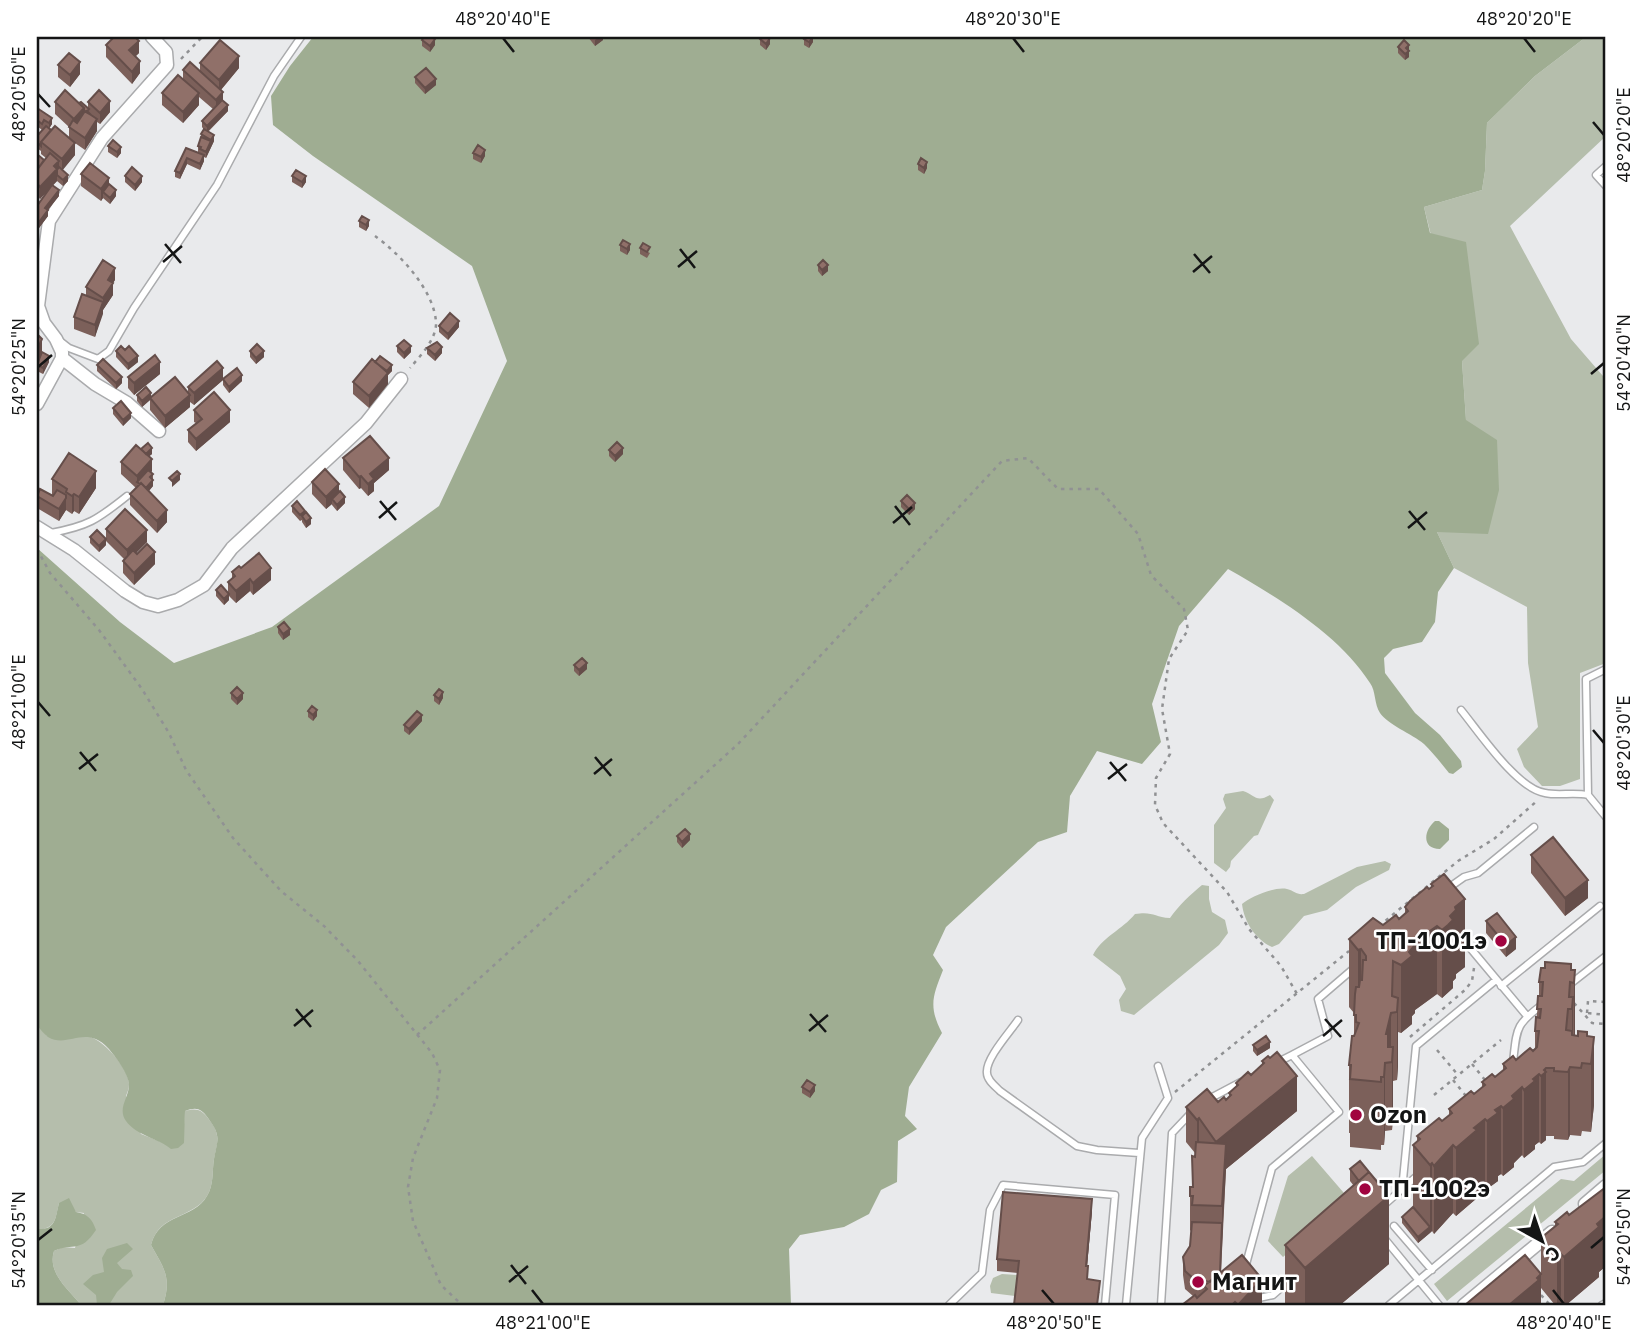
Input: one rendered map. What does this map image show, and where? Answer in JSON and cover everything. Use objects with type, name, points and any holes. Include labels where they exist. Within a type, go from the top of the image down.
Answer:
[{"type":"street","points":[[37,404],[62,358],[56,339],[44,323],[38,306],[49,221],[102,138],[167,65],[166,52],[152,37]]},
{"type":"street","points":[[62,358],[95,384],[127,403],[159,431]]},
{"type":"street","points":[[37,527],[51,533],[143,602],[158,606],[178,600],[204,585],[232,548],[366,423],[401,379]]},
{"type":"street","points":[[1464,1305],[1509,1275],[1571,1215],[1606,1186]]},
{"type":"lane","points":[[56,339],[69,348],[98,359],[109,351],[134,308],[217,185],[274,76],[301,37]]},
{"type":"lane","points":[[1606,166],[1597,175],[1606,186]]},
{"type":"lane","points":[[51,533],[96,521],[127,496]]},
{"type":"lane","points":[[1588,795],[1586,679],[1606,670]]},
{"type":"lane","points":[[1461,710],[1529,788],[1545,793],[1575,792],[1588,795],[1606,817]]},
{"type":"lane","points":[[1439,895],[1456,881],[1478,873],[1534,827]]},
{"type":"lane","points":[[1402,1190],[1416,1046],[1600,906]]},
{"type":"lane","points":[[1456,931],[1527,1016]]},
{"type":"lane","points":[[1563,989],[1606,956]]},
{"type":"lane","points":[[1267,1068],[1328,1036],[1318,999],[1359,964]]},
{"type":"lane","points":[[1512,1069],[1520,1023],[1554,996]]},
{"type":"lane","points":[[1018,1020],[989,1060],[986,1072],[989,1080],[1000,1091],[1077,1146],[1139,1153]]},
{"type":"lane","points":[[1242,1279],[1272,1168],[1339,1112],[1292,1055]]},
{"type":"lane","points":[[1126,1305],[1142,1138],[1168,1098],[1158,1066]]},
{"type":"lane","points":[[1161,1305],[1172,1133],[1175,1127],[1206,1100],[1243,1081]]},
{"type":"lane","points":[[1389,1305],[1554,1167],[1583,1162],[1606,1143]]},
{"type":"lane","points":[[1377,1212],[1426,1166]]},
{"type":"lane","points":[[949,1305],[982,1273],[990,1210],[1003,1185],[1115,1195],[1105,1305]]},
{"type":"lane","points":[[1394,1226],[1432,1270]]},
{"type":"lane","points":[[1377,1229],[1439,1305]]},
{"type":"lane","points":[[1248,1300],[1273,1295],[1301,1271]]},
{"type":"path","points":[[167,65],[184,58],[202,37]]},
{"type":"path","points":[[374,236],[393,249],[409,267],[430,301],[436,323],[434,335],[422,355],[401,379]]},
{"type":"path","points":[[417,1035],[738,744],[1002,461],[1028,458],[1058,489],[1098,489],[1138,534],[1151,575],[1184,609],[1188,630],[1169,659],[1162,709],[1170,754],[1156,778],[1155,805],[1163,823],[1227,892],[1249,929],[1281,966],[1297,993]]},
{"type":"path","points":[[37,549],[50,573],[99,630],[142,689],[169,733],[186,770],[233,838],[281,891],[324,926],[358,961],[432,1054],[440,1070],[438,1098],[413,1158],[408,1187],[413,1221],[441,1285],[462,1305]]},
{"type":"path","points":[[1372,932],[1458,861],[1501,833],[1545,793]]},
{"type":"path","points":[[1168,1098],[1351,949]]},
{"type":"path","points":[[1408,1049],[1410,1035],[1469,985],[1474,975],[1473,964]]},
{"type":"path","points":[[1563,989],[1592,1023],[1606,1024]]},
{"type":"path","points":[[1586,1014],[1588,1001],[1606,1002]]},
{"type":"path","points":[[1586,1014],[1606,1015]]},
{"type":"path","points":[[1434,1095],[1500,1040]]},
{"type":"path","points":[[1437,1050],[1458,1075]]},
{"type":"path","points":[[1472,1064],[1485,1080]]},
{"type":"path","points":[[1453,1080],[1466,1096]]},
{"type":"path","points":[[1534,1287],[1550,1305]]},
{"type":"green space","points":[[313,37],[1586,37],[1535,76],[1487,123],[1482,190],[1424,207],[1430,233],[1466,242],[1479,344],[1462,361],[1466,420],[1497,440],[1499,490],[1488,534],[1437,532],[1454,568],[1438,592],[1435,622],[1422,642],[1393,649],[1384,658],[1385,673],[1415,713],[1440,735],[1461,761],[1462,767],[1453,774],[1449,773],[1424,744],[1383,717],[1370,683],[1342,648],[1286,604],[1228,569],[1179,626],[1152,704],[1161,742],[1142,764],[1097,751],[1070,796],[1067,832],[1038,842],[946,927],[933,955],[943,970],[934,1001],[935,1015],[942,1033],[909,1087],[905,1116],[917,1129],[898,1141],[897,1182],[881,1190],[869,1214],[844,1227],[800,1235],[789,1249],[791,1305],[163,1305],[167,1280],[151,1245],[161,1227],[201,1204],[207,1196],[212,1183],[217,1137],[205,1115],[201,1110],[195,1109],[185,1111],[184,1143],[178,1148],[171,1149],[136,1130],[126,1121],[123,1112],[129,1090],[127,1076],[108,1048],[92,1038],[55,1040],[37,1025],[37,548],[120,622],[174,663],[272,627],[439,506],[507,361],[472,266],[313,156],[273,125],[271,96]]},
{"type":"green space","points":[[1586,37],[1606,37],[1606,136],[1510,226],[1571,339],[1603,376],[1606,663],[1580,673],[1580,779],[1560,786],[1542,786],[1524,767],[1517,749],[1538,727],[1528,663],[1527,607],[1454,568],[1437,532],[1466,420],[1462,361],[1424,207],[1482,190],[1487,123],[1535,76]]},
{"type":"green space","points":[[1243,791],[1258,798],[1270,795],[1274,800],[1258,835],[1231,861],[1226,872],[1214,863],[1214,825],[1226,808],[1223,799],[1225,794]]},
{"type":"green space","points":[[1435,821],[1449,829],[1449,840],[1440,849],[1430,846],[1426,838],[1428,829]]},
{"type":"green space","points":[[1385,861],[1391,864],[1389,870],[1356,887],[1327,910],[1304,916],[1279,944],[1272,947],[1256,935],[1245,917],[1242,904],[1263,893],[1282,888],[1304,894],[1357,867]]},
{"type":"green space","points":[[1202,885],[1209,886],[1212,912],[1225,920],[1228,933],[1219,945],[1134,1015],[1121,1011],[1119,1000],[1126,989],[1120,976],[1093,955],[1135,914],[1146,913],[1170,918]]},
{"type":"green space","points":[[37,1025],[47,1036],[78,1035],[93,1038],[114,1055],[128,1078],[126,1096],[141,1134],[164,1143],[184,1125],[185,1111],[194,1109],[203,1113],[214,1127],[217,1144],[212,1183],[207,1196],[193,1209],[161,1227],[151,1245],[167,1280],[163,1305],[81,1305],[56,1274],[54,1251],[63,1247],[75,1248],[84,1213],[59,1203],[51,1225],[37,1230]]},
{"type":"green space","points":[[1606,1154],[1606,1170],[1447,1301],[1434,1284],[1561,1179],[1574,1181]]},
{"type":"green space","points":[[1312,1156],[1350,1200],[1283,1257],[1268,1241],[1288,1176]]},
{"type":"green space","points":[[69,1198],[76,1212],[89,1218],[96,1230],[81,1245],[54,1251],[56,1274],[81,1305],[37,1305],[37,1229],[48,1228],[55,1219],[59,1203]]},
{"type":"green space","points":[[127,1243],[133,1249],[117,1263],[122,1269],[131,1270],[133,1276],[117,1292],[109,1305],[97,1305],[96,1295],[83,1284],[93,1275],[104,1272],[102,1258],[107,1249]]},
{"type":"green space","points":[[1002,1274],[1017,1275],[1015,1296],[991,1293],[993,1278]]},
{"type":"building","points":[[114,37],[135,37],[139,41],[129,50],[140,61],[132,72],[106,45]]},
{"type":"building","points":[[424,37],[435,39],[430,46],[422,40]]},
{"type":"building","points":[[761,37],[768,37],[770,38],[766,44]]},
{"type":"building","points":[[220,40],[239,56],[219,80],[200,63]]},
{"type":"building","points":[[1404,40],[1409,45],[1406,48],[1409,51],[1405,54],[1398,47]]},
{"type":"building","points":[[69,53],[80,62],[70,75],[58,65]]},
{"type":"building","points":[[190,62],[223,92],[216,100],[183,70]]},
{"type":"building","points":[[426,68],[436,79],[425,88],[415,77]]},
{"type":"building","points":[[178,75],[199,93],[183,112],[162,93]]},
{"type":"building","points":[[65,90],[84,108],[74,119],[55,102]]},
{"type":"building","points":[[99,90],[110,101],[100,113],[88,102]]},
{"type":"building","points":[[222,100],[228,105],[207,126],[202,121]]},
{"type":"building","points":[[81,102],[91,115],[84,111],[79,103]]},
{"type":"building","points":[[37,108],[52,118],[49,123],[44,120],[42,124],[37,120]]},
{"type":"building","points":[[85,111],[97,119],[85,138],[69,127],[73,120],[77,123]]},
{"type":"building","points":[[46,126],[51,130],[41,142],[41,146],[37,142],[37,136]]},
{"type":"building","points":[[55,126],[75,143],[62,159],[41,142]]},
{"type":"building","points":[[204,129],[214,135],[211,140],[201,134]]},
{"type":"building","points":[[201,137],[211,141],[206,152],[198,146]]},
{"type":"building","points":[[113,140],[121,147],[117,152],[108,146]]},
{"type":"building","points":[[478,145],[485,150],[481,157],[473,153]]},
{"type":"building","points":[[186,148],[204,155],[200,164],[187,158],[180,173],[175,171]]},
{"type":"building","points":[[50,153],[59,161],[54,166],[57,169],[40,187],[37,183],[37,170]]},
{"type":"building","points":[[38,155],[44,160],[37,170],[37,157]]},
{"type":"building","points":[[921,158],[927,162],[924,168],[918,164]]},
{"type":"building","points":[[90,163],[109,178],[101,189],[81,174]]},
{"type":"building","points":[[59,167],[68,175],[63,180],[57,175]]},
{"type":"building","points":[[132,167],[142,176],[135,185],[125,176]]},
{"type":"building","points":[[296,170],[306,176],[302,182],[292,176]]},
{"type":"building","points":[[109,184],[116,190],[110,198],[103,192]]},
{"type":"building","points":[[52,185],[59,190],[45,208],[48,210],[39,222],[37,206]]},
{"type":"building","points":[[362,216],[369,220],[366,225],[359,221]]},
{"type":"building","points":[[623,240],[630,244],[627,249],[620,245]]},
{"type":"building","points":[[643,243],[650,247],[647,252],[640,248]]},
{"type":"building","points":[[103,260],[115,268],[108,280],[113,283],[103,298],[86,287]]},
{"type":"building","points":[[823,260],[828,265],[822,270],[818,265]]},
{"type":"building","points":[[82,294],[103,302],[95,325],[74,317]]},
{"type":"building","points":[[450,313],[459,321],[448,334],[439,326]]},
{"type":"building","points":[[37,334],[42,339],[37,350]]},
{"type":"building","points":[[404,340],[411,346],[404,353],[397,346]]},
{"type":"building","points":[[437,342],[442,347],[435,355],[427,348]]},
{"type":"building","points":[[257,344],[264,351],[256,358],[250,351]]},
{"type":"building","points":[[121,346],[125,350],[129,346],[138,356],[128,364],[116,351]]},
{"type":"building","points":[[42,352],[49,356],[43,368],[37,365]]},
{"type":"building","points":[[155,355],[160,362],[134,383],[128,377]]},
{"type":"building","points":[[380,356],[392,365],[387,371],[375,362]]},
{"type":"building","points":[[103,359],[122,377],[116,383],[97,365]]},
{"type":"building","points":[[372,359],[388,373],[369,396],[353,382]]},
{"type":"building","points":[[217,361],[223,368],[194,393],[188,387]]},
{"type":"building","points":[[237,368],[242,375],[229,387],[223,379]]},
{"type":"building","points":[[175,377],[190,395],[165,416],[150,398]]},
{"type":"building","points":[[146,387],[151,393],[142,401],[137,395]]},
{"type":"building","points":[[214,392],[230,410],[196,439],[188,430],[202,419],[194,410]]},
{"type":"building","points":[[121,401],[131,413],[123,420],[113,408]]},
{"type":"building","points":[[370,436],[389,458],[370,474],[374,479],[368,484],[343,458]]},
{"type":"building","points":[[617,442],[623,448],[615,456],[609,450]]},
{"type":"building","points":[[148,443],[152,448],[146,454],[141,449]]},
{"type":"building","points":[[136,445],[152,459],[137,476],[121,462]]},
{"type":"building","points":[[69,453],[96,471],[79,497],[66,492],[67,489],[52,479]]},
{"type":"building","points":[[325,469],[339,484],[326,497],[312,482]]},
{"type":"building","points":[[148,470],[153,474],[150,477],[153,480],[146,488],[137,482]]},
{"type":"building","points":[[177,471],[180,474],[172,481],[169,478]]},
{"type":"building","points":[[141,483],[167,510],[157,521],[130,494]]},
{"type":"building","points":[[40,489],[53,496],[57,490],[66,495],[59,509],[37,496]]},
{"type":"building","points":[[340,491],[345,497],[337,505],[332,499]]},
{"type":"building","points":[[907,495],[915,503],[909,509],[901,501]]},
{"type":"building","points":[[297,501],[305,511],[300,515],[292,506]]},
{"type":"building","points":[[125,509],[147,530],[127,550],[106,529]]},
{"type":"building","points":[[306,512],[311,518],[306,522],[302,516]]},
{"type":"building","points":[[97,530],[106,539],[99,546],[90,537]]},
{"type":"building","points":[[147,544],[155,552],[134,573],[123,561],[133,550],[137,554]]},
{"type":"building","points":[[259,553],[271,568],[253,583],[250,579],[236,591],[228,582],[235,576],[232,572]]},
{"type":"building","points":[[221,585],[229,594],[224,599],[216,590]]},
{"type":"building","points":[[284,622],[290,629],[283,634],[278,627]]},
{"type":"building","points":[[582,658],[587,663],[579,670],[574,665]]},
{"type":"building","points":[[237,687],[243,693],[237,699],[231,693]]},
{"type":"building","points":[[439,689],[443,692],[439,699],[434,695]]},
{"type":"building","points":[[312,706],[317,710],[313,715],[308,711]]},
{"type":"building","points":[[417,711],[422,715],[409,729],[404,725]]},
{"type":"building","points":[[685,829],[690,834],[682,842],[677,836]]},
{"type":"building","points":[[1553,837],[1588,880],[1565,898],[1531,855]]},
{"type":"building","points":[[1444,874],[1465,899],[1455,907],[1456,910],[1450,916],[1453,920],[1448,925],[1442,930],[1437,926],[1413,943],[1415,945],[1409,952],[1412,956],[1401,965],[1393,961],[1392,996],[1398,998],[1397,1012],[1391,1013],[1386,1034],[1388,1047],[1393,1047],[1392,1062],[1385,1063],[1381,1082],[1350,1079],[1352,1036],[1359,1023],[1354,1015],[1355,994],[1356,987],[1359,987],[1362,980],[1363,960],[1366,960],[1366,956],[1349,939],[1373,918],[1383,925],[1396,915],[1399,919],[1408,911],[1405,907],[1410,901],[1427,887],[1429,889],[1433,886],[1431,884]]},
{"type":"building","points":[[1497,913],[1516,937],[1506,945],[1486,921]]},
{"type":"building","points":[[1545,962],[1571,964],[1571,970],[1575,970],[1574,983],[1570,982],[1569,997],[1573,997],[1572,1009],[1568,1009],[1566,1030],[1572,1031],[1572,1035],[1578,1036],[1578,1031],[1587,1032],[1587,1036],[1594,1037],[1591,1064],[1582,1063],[1581,1068],[1570,1067],[1568,1072],[1546,1068],[1546,1072],[1541,1076],[1539,1074],[1524,1090],[1522,1087],[1512,1096],[1514,1099],[1503,1108],[1501,1106],[1495,1110],[1498,1113],[1474,1128],[1477,1130],[1456,1148],[1453,1145],[1434,1166],[1432,1163],[1430,1165],[1413,1145],[1420,1139],[1417,1136],[1439,1118],[1442,1121],[1452,1113],[1449,1109],[1471,1091],[1474,1094],[1485,1085],[1482,1082],[1492,1074],[1495,1077],[1506,1068],[1503,1064],[1513,1056],[1516,1060],[1530,1048],[1533,1051],[1537,1047],[1539,1031],[1535,1031],[1536,1017],[1540,1018],[1541,1009],[1537,1009],[1538,996],[1542,996],[1543,982],[1539,982],[1541,968],[1545,968]]},
{"type":"building","points":[[1266,1036],[1270,1042],[1257,1050],[1253,1045]]},
{"type":"building","points":[[1277,1052],[1297,1076],[1216,1142],[1199,1118],[1197,1120],[1186,1107],[1207,1089],[1218,1102],[1224,1097],[1226,1100],[1238,1085],[1236,1083],[1248,1072],[1251,1075],[1264,1063],[1262,1061]]},
{"type":"building","points":[[807,1080],[815,1085],[810,1092],[802,1087]]},
{"type":"building","points":[[1196,1142],[1226,1144],[1222,1206],[1192,1205],[1190,1187],[1193,1187],[1192,1156],[1195,1157]]},
{"type":"building","points":[[1360,1161],[1369,1172],[1359,1181],[1350,1169]]},
{"type":"building","points":[[1369,1172],[1389,1196],[1305,1268],[1285,1245]]},
{"type":"building","points":[[1606,1187],[1606,1216],[1597,1224],[1599,1227],[1564,1257],[1561,1254],[1557,1257],[1541,1238],[1558,1224],[1555,1222],[1567,1212],[1569,1215]]},
{"type":"building","points":[[1003,1192],[1092,1199],[1086,1266],[1087,1279],[1100,1281],[1097,1305],[1014,1305],[1019,1261],[997,1259]]},
{"type":"building","points":[[1413,1207],[1430,1227],[1418,1237],[1402,1217]]},
{"type":"building","points":[[1192,1222],[1222,1223],[1220,1273],[1210,1282],[1194,1279],[1185,1271],[1183,1257],[1190,1246]]},
{"type":"building","points":[[1242,1255],[1262,1279],[1238,1305],[1235,1302],[1232,1305],[1182,1305],[1195,1295],[1197,1298],[1207,1289],[1204,1286]]},
{"type":"building","points":[[1525,1255],[1541,1274],[1537,1278],[1539,1280],[1509,1305],[1465,1305]]},
{"type":"place","name":"ТП-1001э","points":[[1501,941]]},
{"type":"place","name":"Ozon","points":[[1356,1115]]},
{"type":"place","name":"ТП-1002э","points":[[1365,1189]]},
{"type":"place","name":"Магнит","points":[[1198,1282]]}]
